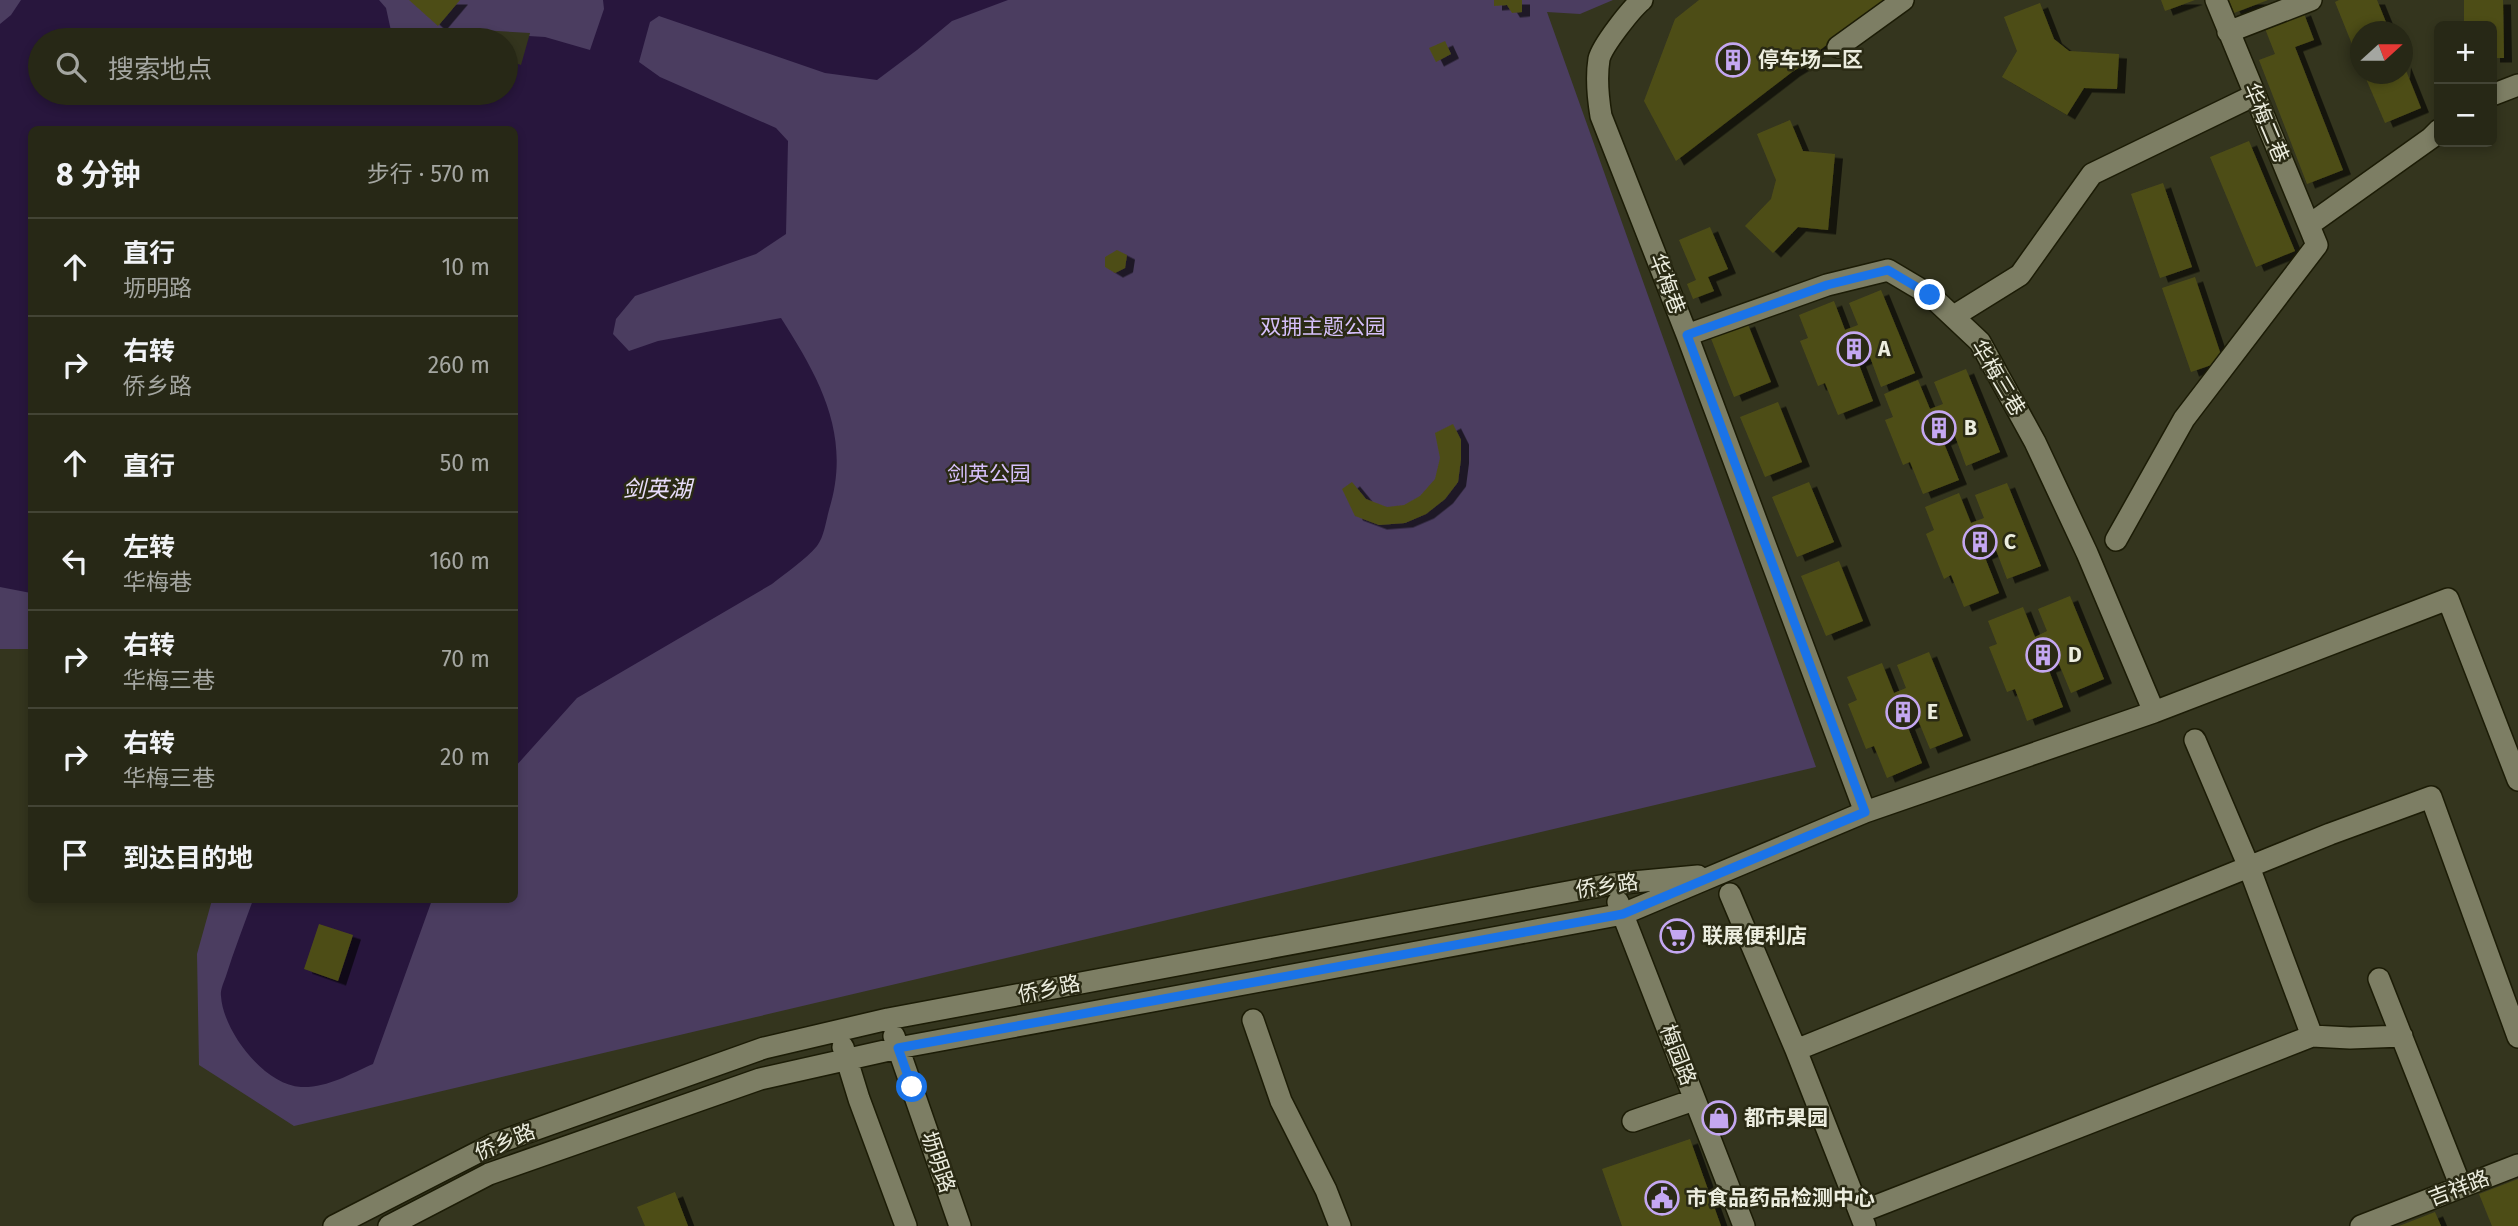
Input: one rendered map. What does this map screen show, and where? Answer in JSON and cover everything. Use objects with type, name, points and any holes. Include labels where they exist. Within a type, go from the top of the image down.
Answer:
[{"type":"street","name":"华梅巷","points":[[1642,0],[1631,9],[1600,57],[1598,95],[1601,116],[1687,335],[1865,812]]},
{"type":"street","points":[[1838,47],[1903,0]]},
{"type":"street","name":"华梅二巷","points":[[2216,0],[2313,235]]},
{"type":"street","points":[[2228,32],[2311,0]]},
{"type":"street","points":[[2497,93],[2518,85]]},
{"type":"street","points":[[1954,316],[2020,275],[2092,174],[2255,95]]},
{"type":"street","points":[[2116,540],[2184,419],[2313,235],[2434,134]]},
{"type":"street","name":"华梅三巷","points":[[1687,335],[1827,285],[1888,270],[1930,295],[1980,342],[2035,442],[2087,553],[2154,712]]},
{"type":"street","points":[[1718,874],[1865,812],[2154,712],[2448,599],[2518,780]]},
{"type":"street","points":[[2195,740],[2249,867],[2312,1036]]},
{"type":"street","points":[[1796,1050],[2249,867],[2431,797],[2518,1037]]},
{"type":"street","name":"侨乡路","points":[[334,1226],[494,1144],[764,1048],[888,1019],[1611,884],[1718,874]]},
{"type":"street","name":"侨乡路","points":[[389,1226],[489,1174],[760,1079],[898,1048],[1623,914],[1718,874]]},
{"type":"street","name":"梅园路","points":[[1611,884],[1744,1226]]},
{"type":"street","points":[[1730,894],[1868,1217],[2312,1036],[2402,1036]]},
{"type":"street","points":[[2379,979],[2460,1187]]},
{"type":"street","name":"坜明路","points":[[888,1019],[960,1226]]},
{"type":"street","points":[[1253,1020],[1282,1101],[1326,1190],[1340,1226]]},
{"type":"street","points":[[838,1032],[859,1099],[906,1226]]},
{"type":"street","points":[[1633,1121],[1688,1102]]},
{"type":"street","name":"吉祥路","points":[[2361,1226],[2518,1165]]},
{"type":"green space","name":"剑英公园","points":[[0,0],[1613,0],[1580,14],[1547,12],[1816,767],[294,1126],[199,1065],[197,954],[211,903],[518,903],[518,126],[28,126],[28,649],[0,649]]},
{"type":"water","name":"剑英湖","points":[[21,0],[379,0],[386,8],[390,28],[28,28],[28,105],[518,105],[518,35],[545,37],[590,50],[604,9],[603,0],[1008,0],[952,21],[877,80],[825,73],[659,16],[650,22],[639,62],[660,77],[776,128],[788,141],[786,234],[756,254],[635,296],[616,319],[613,334],[629,351],[658,341],[781,318],[808,363],[828,409],[837,457],[835,483],[821,538],[807,556],[772,584],[577,698],[518,764],[518,126],[28,126],[28,592],[0,587],[0,24],[11,15]]},
{"type":"water","points":[[252,903],[431,903],[373,1064],[329,1083],[311,1087],[287,1084],[260,1067],[237,1040],[223,1010],[221,996]]},
{"type":"pier","points":[[518,32],[530,33],[521,65],[518,64]]},
{"type":"building","points":[[409,0],[460,0],[438,26]]},
{"type":"building","points":[[1494,0],[1522,0],[1522,12],[1512,13],[1507,5],[1494,6]]},
{"type":"building","name":"停车场二区","points":[[1699,0],[1892,0],[1870,12],[1808,59],[1810,61],[1676,161],[1644,101],[1675,19]]},
{"type":"building","points":[[2161,0],[2195,0],[2165,11]]},
{"type":"building","points":[[2229,0],[2268,0],[2234,13]]},
{"type":"building","points":[[2377,0],[2386,21],[2350,21],[2350,39],[2335,2]]},
{"type":"building","points":[[2464,0],[2503,0],[2504,58],[2497,58],[2497,21],[2464,21]]},
{"type":"building","points":[[2040,3],[2054,39],[2069,51],[2119,54],[2117,89],[2084,88],[2067,115],[2002,77],[2017,51],[2004,17]]},
{"type":"building","points":[[2303,11],[2314,40],[2295,47],[2343,170],[2307,184],[2259,60],[2275,54],[2264,26]]},
{"type":"building","points":[[1445,41],[1451,54],[1436,62],[1429,48]]},
{"type":"building","points":[[2368,84],[2411,84],[2421,108],[2385,123]]},
{"type":"building","points":[[1790,120],[1803,151],[1835,154],[1828,230],[1798,227],[1773,253],[1745,226],[1771,199],[1776,180],[1757,134]]},
{"type":"building","points":[[2249,141],[2295,251],[2256,267],[2210,157]]},
{"type":"building","points":[[2163,183],[2192,267],[2160,278],[2131,194]]},
{"type":"building","points":[[1710,227],[1728,269],[1708,277],[1714,291],[1693,299],[1687,284],[1696,280],[1679,240]]},
{"type":"building","points":[[1117,250],[1127,255],[1125,268],[1115,273],[1105,267],[1105,257]]},
{"type":"building","points":[[2195,277],[2223,361],[2191,372],[2162,288]]},
{"type":"building","name":"A","points":[[1881,290],[1915,373],[1881,387],[1870,357],[1858,362],[1873,401],[1838,415],[1825,383],[1818,386],[1800,341],[1808,338],[1799,315],[1834,301],[1845,330],[1858,325],[1849,303]]},
{"type":"building","points":[[1747,322],[1771,382],[1734,397],[1710,336]]},
{"type":"building","name":"B","points":[[1966,369],[2000,452],[1966,466],[1955,436],[1943,441],[1959,480],[1923,494],[1910,462],[1903,465],[1885,420],[1893,417],[1884,394],[1918,380],[1930,409],[1943,404],[1934,382]]},
{"type":"building","points":[[1778,402],[1802,462],[1765,477],[1740,417]]},
{"type":"building","points":[[1453,424],[1461,440],[1461,459],[1458,482],[1445,499],[1426,514],[1405,523],[1379,525],[1355,516],[1342,489],[1352,482],[1366,499],[1387,507],[1404,505],[1420,496],[1435,479],[1440,458],[1435,433]]},
{"type":"building","points":[[1809,482],[1834,542],[1797,557],[1772,497]]},
{"type":"building","name":"C","points":[[2007,483],[2041,566],[2007,579],[1996,550],[1984,555],[1999,593],[1964,607],[1951,575],[1944,579],[1926,534],[1934,530],[1925,507],[1959,493],[1971,523],[1984,518],[1975,495]]},
{"type":"building","points":[[1839,561],[1863,621],[1826,636],[1801,576]]},
{"type":"building","name":"D","points":[[2070,596],[2104,679],[2071,693],[2059,664],[2048,668],[2063,707],[2027,721],[2015,689],[2007,692],[1989,647],[1997,644],[1988,621],[2023,607],[2035,637],[2047,631],[2038,609]]},
{"type":"building","name":"E","points":[[1929,652],[1963,736],[1930,749],[1918,720],[1907,725],[1922,763],[1887,778],[1874,746],[1866,749],[1848,704],[1857,700],[1847,677],[1882,663],[1894,693],[1906,688],[1897,665]]},
{"type":"building","points":[[319,924],[353,935],[338,981],[304,969]]},
{"type":"building","name":"市食品药品检测中心","points":[[1690,1139],[1721,1226],[1622,1226],[1602,1169]]},
{"type":"building","points":[[2518,1179],[2518,1226],[2492,1226],[2479,1194]]},
{"type":"building","points":[[675,1192],[688,1226],[645,1226],[637,1207]]},
{"type":"building","points":[[2435,1212],[2441,1226],[2399,1226]]},
{"type":"place","name":"停车场二区","points":[[1733,60]]},
{"type":"place","name":"A","points":[[1854,349]]},
{"type":"place","name":"B","points":[[1939,428]]},
{"type":"place","name":"C","points":[[1980,542]]},
{"type":"place","name":"D","points":[[2043,655]]},
{"type":"place","name":"E","points":[[1903,712]]},
{"type":"place","name":"联展便利店","points":[[1677,936]]},
{"type":"place","name":"都市果园","points":[[1719,1118]]},
{"type":"place","name":"市食品药品检测中心","points":[[1662,1198]]},
{"type":"route","points":[[912,1087],[898,1048],[1623,914],[1865,812],[1687,335],[1827,285],[1888,270],[1930,295]]},
{"type":"park label","name":"双拥主题公园","points":[[1323,327]]}]
